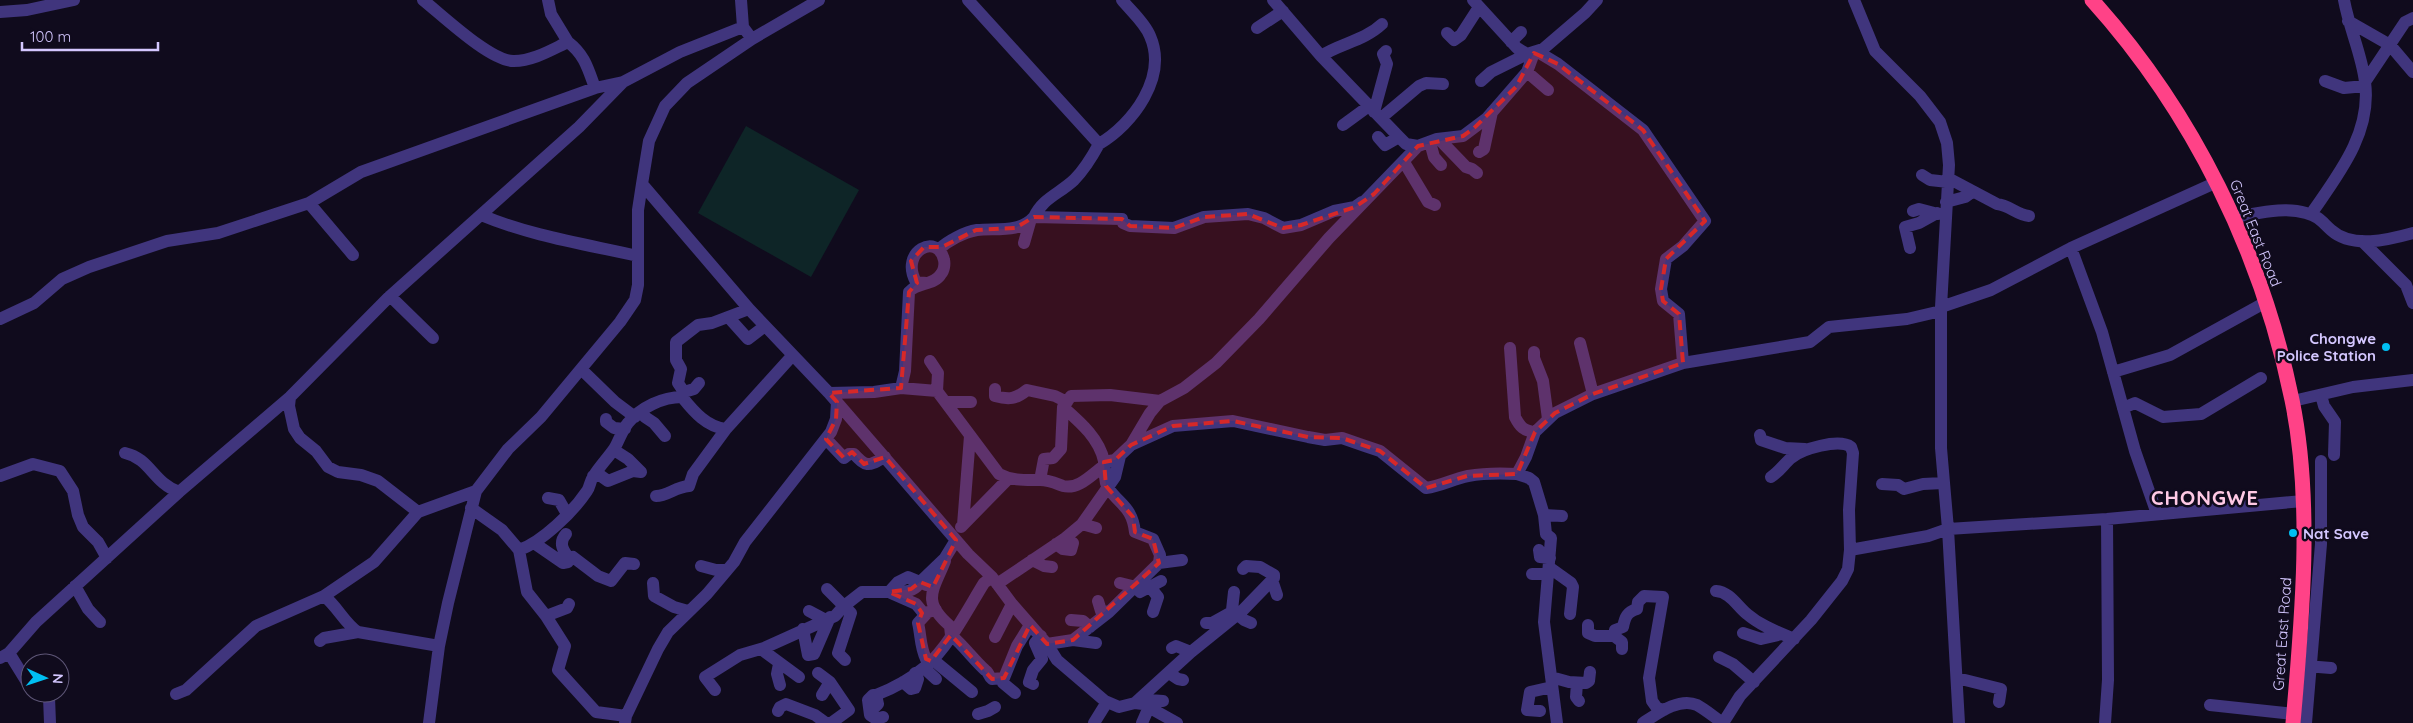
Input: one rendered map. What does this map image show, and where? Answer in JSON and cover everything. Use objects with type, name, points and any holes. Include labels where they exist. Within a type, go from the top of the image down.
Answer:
[{"type":"highway","name":"Great East Road","points":[[2092,0],[2139,57],[2170,100],[2217,182],[2250,255],[2266,302],[2293,401],[2303,501],[2305,666],[2293,718]]},
{"type":"street","points":[[0,12],[27,10],[74,0]]},
{"type":"street","points":[[423,0],[484,49],[504,60],[512,62],[533,58],[568,42]]},
{"type":"street","points":[[548,0],[551,14],[568,42],[580,52],[585,60],[595,88]]},
{"type":"street","points":[[742,0],[743,27],[752,39]]},
{"type":"street","points":[[429,723],[440,646],[476,491],[508,450],[541,417],[581,369],[620,322],[635,300],[638,284],[638,210],[642,184],[649,141],[665,106],[687,83],[752,39],[819,0]]},
{"type":"street","points":[[1024,244],[1032,219],[1040,204],[1074,179],[1088,163],[1099,144],[1121,128],[1150,90],[1154,76],[1155,50],[1149,34],[1122,0]]},
{"type":"street","points":[[1273,0],[1321,56],[1406,144],[1463,136],[1492,112],[1527,72],[1533,53]]},
{"type":"street","points":[[1854,0],[1875,51],[1920,96],[1940,122],[1947,143],[1948,180],[1943,210],[1941,309],[1941,448],[1948,529],[1959,723]]},
{"type":"street","points":[[2311,214],[2357,142],[2365,117],[2365,84],[2344,0]]},
{"type":"street","points":[[1447,33],[1454,40],[1461,35],[1477,3],[1511,42],[1558,64],[1643,130],[1668,169],[1701,212],[1705,221],[1697,233],[1666,259],[1661,289],[1663,301],[1679,314],[1683,363]]},
{"type":"street","points":[[1481,81],[1491,72],[1533,53],[1590,3]]},
{"type":"street","points":[[972,10],[1099,144]]},
{"type":"street","points":[[1257,28],[1283,11]]},
{"type":"street","points":[[2326,81],[2344,88],[2365,84],[2405,22],[2413,18]]},
{"type":"street","points":[[2348,21],[2390,45],[2413,72]]},
{"type":"street","points":[[1321,56],[1332,49],[1366,37],[1382,24]]},
{"type":"street","points":[[0,319],[34,303],[62,279],[89,267],[168,241],[218,233],[309,203],[361,172],[595,88],[624,82],[680,52],[743,27]]},
{"type":"street","points":[[1511,42],[1521,32]]},
{"type":"street","points":[[1374,112],[1387,58],[1398,74]]},
{"type":"street","points":[[1527,72],[1548,90]]},
{"type":"street","points":[[20,675],[4,656],[36,622],[179,492],[290,397],[390,296],[579,127],[624,82]]},
{"type":"street","points":[[1343,125],[1374,112],[1426,83],[1443,84]]},
{"type":"street","points":[[1479,152],[1484,149],[1492,112]]},
{"type":"street","points":[[1378,136],[1385,145],[1399,137]]},
{"type":"street","points":[[930,361],[938,373],[938,390],[999,474],[1008,479],[1048,480],[1065,486],[1077,486],[1104,463],[1115,460],[1131,445],[1150,413],[1160,401],[1184,388],[1216,363],[1259,319],[1329,238],[1404,162],[1429,142]]},
{"type":"street","points":[[1429,142],[1434,157],[1441,165]]},
{"type":"street","points":[[1429,142],[1477,173]]},
{"type":"street","points":[[1404,162],[1428,202],[1435,205]]},
{"type":"street","points":[[1922,175],[1930,180],[1948,180],[1997,204],[2004,204],[2021,215],[2028,216]]},
{"type":"street","points":[[1516,474],[1524,461],[1535,432],[1555,413],[1593,394],[1683,363],[1810,342],[1828,327],[1907,318],[1941,309],[1991,290],[2071,248],[2217,182]]},
{"type":"street","points":[[642,184],[749,309],[833,397],[968,554],[994,580],[1012,604],[1044,640],[1057,660],[1113,704],[1134,715],[1137,723]]},
{"type":"street","points":[[1910,248],[1906,227],[1919,223],[1972,192]]},
{"type":"street","points":[[938,249],[948,241],[976,230],[1015,228],[1032,219],[1122,219],[1123,223],[1130,226],[1174,228],[1204,218],[1248,214],[1264,218],[1283,228],[1301,226],[1334,212],[1355,207],[1374,194]]},
{"type":"street","points":[[309,203],[353,255]]},
{"type":"street","points":[[1913,211],[1919,209],[1943,210]]},
{"type":"street","points":[[2233,217],[2292,210],[2320,218],[2331,230],[2344,238],[2362,241],[2394,238],[2413,233]]},
{"type":"street","points":[[481,215],[504,225],[638,256]]},
{"type":"street","points":[[2362,241],[2406,285],[2413,303]]},
{"type":"street","points":[[901,388],[905,372],[908,292],[912,274],[911,261],[915,254],[924,247],[935,246],[942,252],[945,263],[942,273],[935,281],[913,287],[908,292]]},
{"type":"street","points":[[2071,248],[2102,332],[2123,408],[2157,514]]},
{"type":"street","points":[[912,274],[916,282],[926,283]]},
{"type":"street","points":[[390,296],[433,338]]},
{"type":"street","points":[[2113,372],[2170,355],[2266,302]]},
{"type":"street","points":[[726,429],[716,428],[691,410],[678,382],[681,369],[676,360],[676,342],[698,325],[732,316],[749,309]]},
{"type":"street","points":[[732,316],[730,319],[732,322],[748,339],[765,326]]},
{"type":"street","points":[[1580,343],[1593,394]]},
{"type":"street","points":[[1510,348],[1515,417],[1519,426],[1526,431],[1535,432]]},
{"type":"street","points":[[1534,352],[1534,358],[1543,381],[1548,419]]},
{"type":"street","points":[[656,496],[663,496],[676,488],[689,486],[693,474],[726,429],[792,356]]},
{"type":"street","points":[[581,369],[615,402],[654,423],[665,436]]},
{"type":"street","points":[[2123,408],[2135,403],[2163,417],[2201,414],[2261,378]]},
{"type":"street","points":[[2293,401],[2353,387],[2413,380]]},
{"type":"street","points":[[519,550],[534,543],[567,514],[589,489],[600,461],[638,414],[665,399],[683,395],[694,389],[699,383]]},
{"type":"street","points":[[833,397],[901,388],[938,390]]},
{"type":"street","points":[[995,389],[995,396],[1001,398],[1017,398],[1027,390],[1055,396],[1065,404],[1098,445],[1104,463],[1106,486],[1133,517],[1135,532],[1153,539],[1160,555],[1159,563],[1136,587],[1109,612],[1073,640]]},
{"type":"street","points":[[1040,480],[1044,459],[1053,458],[1061,449],[1065,404],[1071,396],[1101,395],[1160,401]]},
{"type":"street","points":[[2300,461],[2321,461],[2329,455],[2337,455],[2335,422],[2324,406],[2321,395]]},
{"type":"street","points":[[290,397],[289,406],[294,429],[300,438],[316,451],[328,467],[338,472],[360,475],[378,482],[418,512]]},
{"type":"street","points":[[471,508],[502,530],[519,550],[527,592],[546,616],[565,646],[558,670],[596,712],[625,719],[668,632],[707,594],[764,525],[826,438],[836,419],[833,397]]},
{"type":"street","points":[[948,402],[972,402]]},
{"type":"street","points":[[606,419],[606,422],[614,428],[625,429]]},
{"type":"street","points":[[1131,445],[1173,426],[1233,422],[1325,440],[1342,438],[1380,451],[1426,488],[1444,485],[1467,476],[1489,473],[1516,474],[1529,478],[1534,482]]},
{"type":"street","points":[[1646,722],[1664,710],[1676,705],[1692,703],[1723,723],[1740,696],[1754,682],[1788,636],[1832,596],[1848,569],[1850,550],[1849,510],[1854,453],[1851,447],[1841,443],[1808,449],[1785,448],[1761,440],[1760,435]]},
{"type":"street","points":[[963,524],[970,436]]},
{"type":"street","points":[[826,438],[844,458],[854,454],[864,464],[868,465],[885,457]]},
{"type":"street","points":[[593,476],[600,476],[608,481],[633,471],[641,472],[628,459],[612,448]]},
{"type":"street","points":[[1771,477],[1792,457],[1808,449]]},
{"type":"street","points":[[125,453],[137,456],[156,478],[168,488],[179,492]]},
{"type":"street","points":[[814,455],[840,454]]},
{"type":"street","points":[[883,717],[876,719],[870,712],[878,704],[876,695],[903,682],[926,665],[951,635],[984,583],[994,580],[1032,560],[1082,524],[1106,486],[1115,477],[1120,456]]},
{"type":"street","points":[[1524,461],[1534,482],[1544,515],[1546,534],[1551,538],[1550,567],[1542,604],[1557,723]]},
{"type":"street","points":[[2306,723],[2305,666],[2321,544],[2321,461]]},
{"type":"street","points":[[0,476],[33,464],[60,471],[73,491],[78,515],[83,527],[98,542],[107,558]]},
{"type":"street","points":[[931,590],[963,524],[1008,479]]},
{"type":"street","points":[[1882,484],[1898,485],[1904,489],[1923,484],[1943,482]]},
{"type":"street","points":[[176,694],[186,690],[256,626],[324,596],[374,562],[418,512],[476,491]]},
{"type":"street","points":[[548,498],[559,500],[567,514]]},
{"type":"street","points":[[1850,550],[1928,536],[1948,529],[2107,519],[2303,501]]},
{"type":"street","points":[[1544,515],[1562,516]]},
{"type":"street","points":[[2105,723],[2108,680],[2107,519]]},
{"type":"street","points":[[1082,524],[1096,528]]},
{"type":"street","points":[[566,534],[562,542],[562,548],[570,559]]},
{"type":"street","points":[[534,543],[563,563],[573,558],[598,576],[611,581],[625,563],[634,564]]},
{"type":"street","points":[[1056,544],[1063,550],[1071,550],[1073,543]]},
{"type":"street","points":[[1539,550],[1540,557],[1571,583],[1573,587],[1570,614]]},
{"type":"street","points":[[920,582],[945,558]]},
{"type":"street","points":[[1032,560],[1044,566],[1052,567]]},
{"type":"street","points":[[1159,563],[1182,560]]},
{"type":"street","points":[[701,566],[716,570],[727,570]]},
{"type":"street","points":[[1142,723],[1148,699],[1169,672],[1194,649],[1213,635],[1272,580],[1274,575],[1260,567],[1246,566],[1243,569]]},
{"type":"street","points":[[1532,574],[1550,567]]},
{"type":"street","points":[[889,592],[898,582],[908,577],[927,585],[931,590],[933,605],[930,613],[918,623],[926,665],[936,679]]},
{"type":"street","points":[[1272,580],[1277,594]]},
{"type":"street","points":[[652,582],[654,596],[660,601],[688,611]]},
{"type":"street","points":[[1120,583],[1136,587],[1140,592],[1156,584],[1158,597],[1153,612]]},
{"type":"street","points":[[76,586],[88,609],[100,622]]},
{"type":"street","points":[[827,589],[851,613],[838,653],[845,660]]},
{"type":"street","points":[[1716,591],[1724,592],[1748,615],[1788,636]]},
{"type":"street","points":[[715,690],[705,677],[711,671],[740,655],[761,649],[827,618],[862,592],[889,592],[916,604],[930,613],[950,626],[951,635],[962,644],[979,666],[987,670],[988,676],[998,680],[1004,678],[1016,646],[1030,625]]},
{"type":"street","points":[[1234,592],[1232,605],[1236,613],[1251,623]]},
{"type":"street","points":[[324,596],[340,611],[349,627],[358,632],[440,646]]},
{"type":"street","points":[[1614,636],[1615,630],[1623,627],[1629,612],[1637,609],[1638,602],[1644,596],[1663,597],[1649,678],[1652,701],[1657,708],[1664,710]]},
{"type":"street","points":[[1098,601],[1101,612],[1109,612]]},
{"type":"street","points":[[546,616],[567,608],[570,604]]},
{"type":"street","points":[[996,637],[1012,604]]},
{"type":"street","points":[[809,611],[827,618]]},
{"type":"street","points":[[1206,623],[1212,623],[1236,613]]},
{"type":"street","points":[[803,629],[808,655],[814,654],[827,618]]},
{"type":"street","points":[[1071,620],[1083,621],[1090,627]]},
{"type":"street","points":[[1588,625],[1588,633],[1595,636],[1614,636],[1622,642],[1622,649]]},
{"type":"street","points":[[320,640],[358,632]]},
{"type":"street","points":[[1742,633],[1761,639],[1788,636]]},
{"type":"street","points":[[1033,684],[1029,682],[1029,677],[1042,659],[1035,643],[1044,640],[1073,640],[1096,643]]},
{"type":"street","points":[[1172,648],[1176,646],[1194,649]]},
{"type":"street","points":[[761,649],[799,677]]},
{"type":"street","points":[[1719,657],[1733,664],[1754,682]]},
{"type":"street","points":[[779,664],[780,685]]},
{"type":"street","points":[[926,665],[972,692]]},
{"type":"street","points":[[2305,666],[2331,668]]},
{"type":"street","points":[[1169,672],[1178,679],[1184,680]]},
{"type":"street","points":[[1540,711],[1527,710],[1530,692],[1552,682],[1586,683],[1589,681],[1590,672]]},
{"type":"street","points":[[818,673],[830,682],[849,710],[831,723]]},
{"type":"street","points":[[1957,680],[1965,680],[2001,689],[1999,702]]},
{"type":"street","points":[[822,695],[830,682]]},
{"type":"street","points":[[1003,683],[1015,693]]},
{"type":"street","points":[[1577,683],[1576,697],[1579,701]]},
{"type":"street","points":[[1148,699],[1177,723]]},
{"type":"street","points":[[1094,723],[1113,704],[1135,703],[1148,699],[1163,701]]},
{"type":"street","points":[[48,703],[50,723]]},
{"type":"street","points":[[778,711],[780,706],[786,704],[815,715],[826,723]]},
{"type":"street","points":[[2210,705],[2293,718]]},
{"type":"street","points":[[978,714],[995,706]]},
{"type":"highlighted area","points":[[1534,53],[1558,64],[1643,130],[1705,221],[1666,259],[1661,289],[1663,301],[1679,314],[1683,363],[1593,394],[1555,413],[1535,432],[1517,474],[1467,476],[1426,488],[1380,451],[1342,438],[1308,437],[1233,421],[1173,426],[1131,445],[1115,460],[1104,462],[1106,486],[1133,517],[1135,532],[1153,539],[1159,563],[1073,640],[1047,644],[1030,625],[1004,678],[992,679],[951,635],[931,661],[926,659],[918,623],[922,613],[916,604],[889,592],[911,589],[920,582],[933,587],[956,540],[885,457],[864,464],[852,452],[844,458],[826,439],[836,419],[837,402],[829,393],[901,388],[909,292],[917,283],[911,261],[924,247],[942,247],[976,230],[1015,228],[1034,217],[1122,219],[1130,226],[1174,228],[1204,217],[1248,214],[1283,228],[1301,225],[1355,207],[1374,194],[1418,146],[1463,136],[1473,129],[1516,87]]},
{"type":"green space","points":[[746,126],[859,190],[811,277],[698,213]]},
{"type":"place","name":"Chongwe Police Station","points":[[2386,347]]},
{"type":"place","name":"Nat Save","points":[[2293,533]]},
{"type":"district","name":"CHONGWE","points":[[2205,497]]}]
